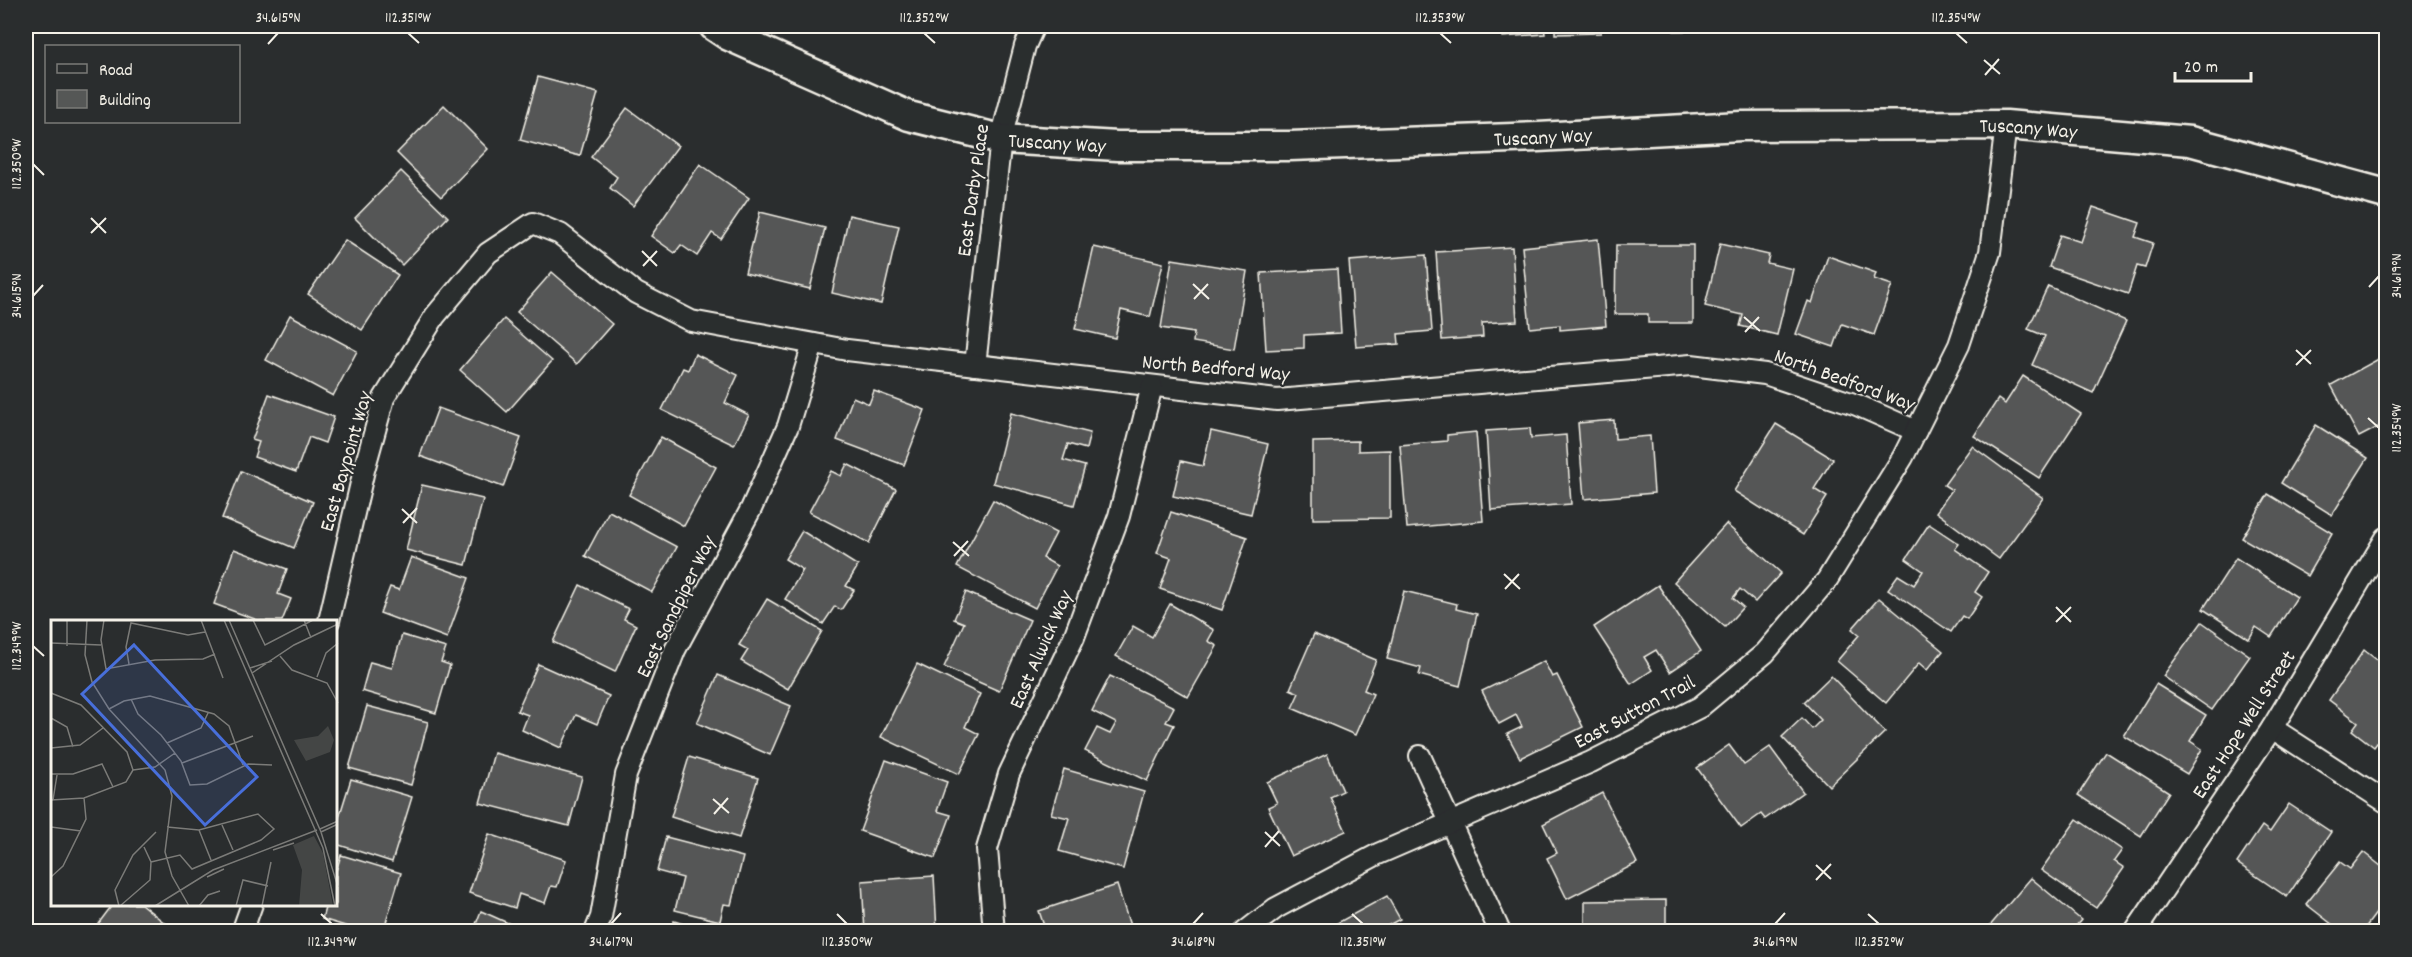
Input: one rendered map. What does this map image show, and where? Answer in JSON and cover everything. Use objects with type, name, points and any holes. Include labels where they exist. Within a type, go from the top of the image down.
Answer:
[{"type":"street","name":"Tuscany Way","points":[[714,26],[729,36],[909,116],[1001,139],[1117,146],[1290,146],[1538,137],[1741,126],[2006,125],[2190,141],[2386,194]]},
{"type":"street","name":"East Darby Place","points":[[975,365],[1001,139],[1025,46],[1034,26]]},
{"type":"street","name":"East Sutton Trail","points":[[1245,932],[1276,908],[1378,854],[1591,762],[1700,707],[1765,653],[1827,580],[1903,457],[1959,345],[1990,252],[2006,125]]},
{"type":"street","name":"North Bedford Way","points":[[533,224],[560,234],[636,293],[691,321],[847,350],[1277,400],[1691,365],[1765,374],[1857,405],[1916,431]]},
{"type":"street","name":"East Baypoint Way","points":[[329,620],[364,470],[384,398],[435,316],[488,253],[533,224]]},
{"type":"street","name":"East Sandpiper Way","points":[[595,932],[601,917],[626,775],[675,650],[751,509],[788,426],[813,344]]},
{"type":"street","name":"East Alwick Way","points":[[994,932],[987,849],[1010,774],[1074,638],[1119,516],[1152,386]]},
{"type":"street","name":"East Hope Well Street","points":[[2135,932],[2272,728],[2386,538]]},
{"type":"street","points":[[2272,728],[2386,802]]},
{"type":"street","points":[[1420,756],[1500,932]]},
{"type":"street","points":[[245,931],[251,906]]},
{"type":"building","points":[[1502,26],[1544,26],[1545,34],[1503,37]]},
{"type":"building","points":[[1555,26],[1601,26],[1601,33],[1555,34]]},
{"type":"building","points":[[1674,26],[1717,26],[1717,30],[1674,31]]},
{"type":"building","points":[[538,77],[598,93],[580,156],[520,140]]},
{"type":"building","points":[[444,105],[488,149],[441,197],[397,153]]},
{"type":"building","points":[[627,108],[678,146],[633,206],[610,188],[617,177],[591,157]]},
{"type":"building","points":[[700,164],[749,198],[721,239],[712,233],[697,256],[681,245],[675,253],[651,236]]},
{"type":"building","points":[[401,171],[448,217],[402,265],[355,218]]},
{"type":"building","points":[[2093,207],[2140,223],[2135,237],[2153,243],[2145,268],[2137,266],[2128,294],[2049,267],[2060,235],[2081,242]]},
{"type":"building","points":[[760,212],[825,228],[810,289],[745,273]]},
{"type":"building","points":[[849,215],[899,226],[881,304],[832,293]]},
{"type":"building","points":[[1598,239],[1606,326],[1560,330],[1560,325],[1530,328],[1522,247]]},
{"type":"building","points":[[345,240],[398,275],[362,330],[308,294]]},
{"type":"building","points":[[1720,244],[1769,255],[1767,263],[1793,269],[1777,335],[1740,326],[1743,315],[1705,306]]},
{"type":"building","points":[[1616,245],[1693,245],[1693,323],[1648,323],[1648,314],[1615,314]]},
{"type":"building","points":[[1094,247],[1163,263],[1150,317],[1121,310],[1115,338],[1075,329]]},
{"type":"building","points":[[1512,247],[1517,321],[1482,323],[1483,337],[1442,340],[1436,252]]},
{"type":"building","points":[[1426,255],[1432,331],[1398,334],[1399,344],[1356,347],[1349,261]]},
{"type":"building","points":[[1828,256],[1876,273],[1874,279],[1892,285],[1874,335],[1842,324],[1834,347],[1796,334],[1808,301],[1812,303]]},
{"type":"building","points":[[1172,259],[1247,271],[1234,349],[1193,342],[1194,333],[1161,328]]},
{"type":"building","points":[[1337,269],[1341,333],[1304,335],[1304,348],[1266,350],[1261,273]]},
{"type":"building","points":[[552,272],[612,324],[577,364],[517,312]]},
{"type":"building","points":[[2048,286],[2126,321],[2093,393],[2032,365],[2045,336],[2028,329]]},
{"type":"building","points":[[290,315],[357,351],[333,396],[266,360]]},
{"type":"building","points":[[504,319],[552,361],[507,412],[460,370]]},
{"type":"building","points":[[695,354],[738,375],[725,403],[749,415],[734,445],[662,410],[683,368],[688,370]]},
{"type":"building","points":[[2384,356],[2386,360],[2386,423],[2359,437],[2331,385]]},
{"type":"building","points":[[2023,376],[2081,414],[2039,478],[1974,436],[1998,399],[2005,404]]},
{"type":"building","points":[[874,391],[925,410],[904,465],[837,440],[853,397],[869,404]]},
{"type":"building","points":[[269,394],[334,417],[325,443],[309,437],[296,472],[254,457],[259,442],[252,440]]},
{"type":"building","points":[[438,408],[521,438],[503,487],[420,456]]},
{"type":"building","points":[[1011,413],[1090,433],[1086,449],[1068,444],[1063,460],[1085,466],[1074,505],[993,483]]},
{"type":"building","points":[[1614,420],[1615,439],[1650,436],[1654,493],[1584,499],[1578,423]]},
{"type":"building","points":[[1776,424],[1833,459],[1814,489],[1827,497],[1803,535],[1734,491]]},
{"type":"building","points":[[2316,425],[2368,458],[2332,515],[2281,483]]},
{"type":"building","points":[[1530,428],[1531,438],[1566,435],[1571,504],[1491,510],[1486,431]]},
{"type":"building","points":[[1211,431],[1268,444],[1251,514],[1173,496],[1181,461],[1203,466]]},
{"type":"building","points":[[1476,432],[1483,521],[1407,528],[1400,445],[1447,441],[1447,435]]},
{"type":"building","points":[[661,437],[716,467],[684,526],[629,495]]},
{"type":"building","points":[[1358,441],[1358,451],[1390,450],[1390,518],[1313,519],[1313,442]]},
{"type":"building","points":[[1972,446],[2043,498],[1999,559],[1936,512],[1952,490],[1944,485]]},
{"type":"building","points":[[847,464],[896,489],[869,543],[809,512],[831,471],[841,476]]},
{"type":"building","points":[[241,471],[313,502],[294,548],[222,518]]},
{"type":"building","points":[[422,485],[483,499],[466,565],[406,550]]},
{"type":"building","points":[[2268,494],[2332,533],[2307,576],[2242,538]]},
{"type":"building","points":[[993,500],[1056,533],[1043,558],[1057,566],[1035,608],[957,567]]},
{"type":"building","points":[[609,511],[677,547],[652,592],[585,556]]},
{"type":"building","points":[[1171,512],[1247,537],[1222,610],[1160,589],[1171,558],[1157,553]]},
{"type":"building","points":[[1726,524],[1781,573],[1755,602],[1740,589],[1733,598],[1743,607],[1725,627],[1674,582]]},
{"type":"building","points":[[1929,524],[1959,544],[1955,549],[1988,572],[1975,592],[1982,597],[1967,619],[1962,616],[1951,632],[1888,589],[1898,575],[1914,585],[1923,571],[1906,559]]},
{"type":"building","points":[[802,531],[858,566],[846,586],[854,590],[841,610],[835,606],[823,624],[785,599],[803,570],[785,559]]},
{"type":"building","points":[[234,549],[287,569],[278,594],[291,599],[282,620],[257,620],[214,604]]},
{"type":"building","points":[[411,557],[469,578],[447,638],[380,613],[390,587],[399,590]]},
{"type":"building","points":[[2236,558],[2297,597],[2271,637],[2256,627],[2249,639],[2203,609]]},
{"type":"building","points":[[580,585],[629,609],[624,619],[636,625],[615,672],[553,642]]},
{"type":"building","points":[[1658,585],[1701,651],[1670,672],[1656,650],[1644,657],[1652,670],[1631,684],[1594,627]]},
{"type":"building","points":[[1404,591],[1457,604],[1456,609],[1477,614],[1460,686],[1419,675],[1421,668],[1387,659]]},
{"type":"building","points":[[966,592],[1030,620],[999,691],[944,667],[964,623],[954,619]]},
{"type":"building","points":[[1879,598],[1943,651],[1927,670],[1919,663],[1886,703],[1837,661],[1859,635],[1852,629]]},
{"type":"building","points":[[767,599],[822,631],[788,689],[741,661],[748,650],[739,645]]},
{"type":"building","points":[[1170,604],[1214,630],[1208,641],[1217,646],[1188,697],[1116,656],[1133,626],[1152,637]]},
{"type":"building","points":[[2202,622],[2250,656],[2212,710],[2163,676]]},
{"type":"building","points":[[1314,634],[1376,660],[1364,690],[1373,694],[1355,735],[1292,708],[1299,693],[1290,689]]},
{"type":"building","points":[[402,635],[446,648],[441,662],[450,665],[436,713],[362,691],[370,662],[392,668]]},
{"type":"building","points":[[2364,650],[2386,667],[2386,731],[2374,747],[2352,730],[2358,722],[2329,700]]},
{"type":"building","points":[[1544,661],[1552,677],[1557,675],[1583,727],[1520,758],[1507,734],[1522,727],[1516,715],[1499,724],[1482,691]]},
{"type":"building","points":[[538,664],[609,696],[597,724],[576,715],[561,748],[522,730],[528,715],[517,711]]},
{"type":"building","points":[[917,664],[980,694],[965,727],[979,734],[959,774],[881,737]]},
{"type":"building","points":[[718,675],[791,706],[770,755],[697,723]]},
{"type":"building","points":[[1110,676],[1174,707],[1166,722],[1174,725],[1147,781],[1085,751],[1097,728],[1110,734],[1116,723],[1092,711]]},
{"type":"building","points":[[1831,676],[1885,732],[1829,786],[1782,737],[1802,718],[1812,729],[1821,720],[1804,702]]},
{"type":"building","points":[[2156,684],[2206,715],[2190,741],[2202,749],[2187,774],[2124,736]]},
{"type":"building","points":[[367,706],[428,722],[411,785],[349,768]]},
{"type":"building","points":[[1729,745],[1744,765],[1770,747],[1803,792],[1765,819],[1761,814],[1741,828],[1697,768]]},
{"type":"building","points":[[2106,752],[2169,792],[2141,836],[2078,795]]},
{"type":"building","points":[[494,753],[582,777],[569,826],[480,803]]},
{"type":"building","points":[[1327,754],[1343,791],[1330,797],[1346,831],[1291,856],[1268,807],[1277,803],[1267,782]]},
{"type":"building","points":[[689,757],[758,778],[739,838],[671,817]]},
{"type":"building","points":[[886,760],[947,782],[937,811],[951,815],[935,858],[860,831]]},
{"type":"building","points":[[1064,769],[1144,792],[1123,869],[1059,851],[1069,818],[1051,814]]},
{"type":"building","points":[[351,779],[412,797],[392,862],[338,845],[338,821]]},
{"type":"building","points":[[1602,793],[1637,863],[1567,899],[1547,858],[1557,853],[1543,824]]},
{"type":"building","points":[[2289,804],[2331,832],[2287,897],[2237,863],[2262,826],[2270,832]]},
{"type":"building","points":[[2077,819],[2122,850],[2114,861],[2124,868],[2096,908],[2041,870]]},
{"type":"building","points":[[489,834],[566,860],[557,887],[551,886],[545,903],[519,894],[515,908],[469,893]]},
{"type":"building","points":[[666,837],[743,857],[731,905],[724,904],[720,921],[675,910],[683,878],[657,871]]},
{"type":"building","points":[[2363,852],[2386,870],[2386,900],[2362,932],[2342,932],[2306,904],[2340,862],[2350,869]]},
{"type":"building","points":[[341,855],[401,873],[383,932],[365,932],[322,919],[325,906],[338,906],[338,865]]},
{"type":"building","points":[[934,876],[937,932],[865,932],[862,881]]},
{"type":"building","points":[[2031,878],[2081,920],[2071,932],[1991,932],[1988,928]]},
{"type":"building","points":[[1117,885],[1132,932],[1046,932],[1039,911]]},
{"type":"building","points":[[1387,896],[1400,919],[1385,927],[1388,932],[1330,932],[1328,928]]},
{"type":"building","points":[[1666,900],[1666,932],[1585,932],[1585,901]]},
{"type":"building","points":[[112,906],[144,906],[176,932],[92,932]]},
{"type":"building","points":[[481,911],[528,932],[473,932]]},
{"type":"building","points":[[674,921],[709,932],[671,932]]}]
